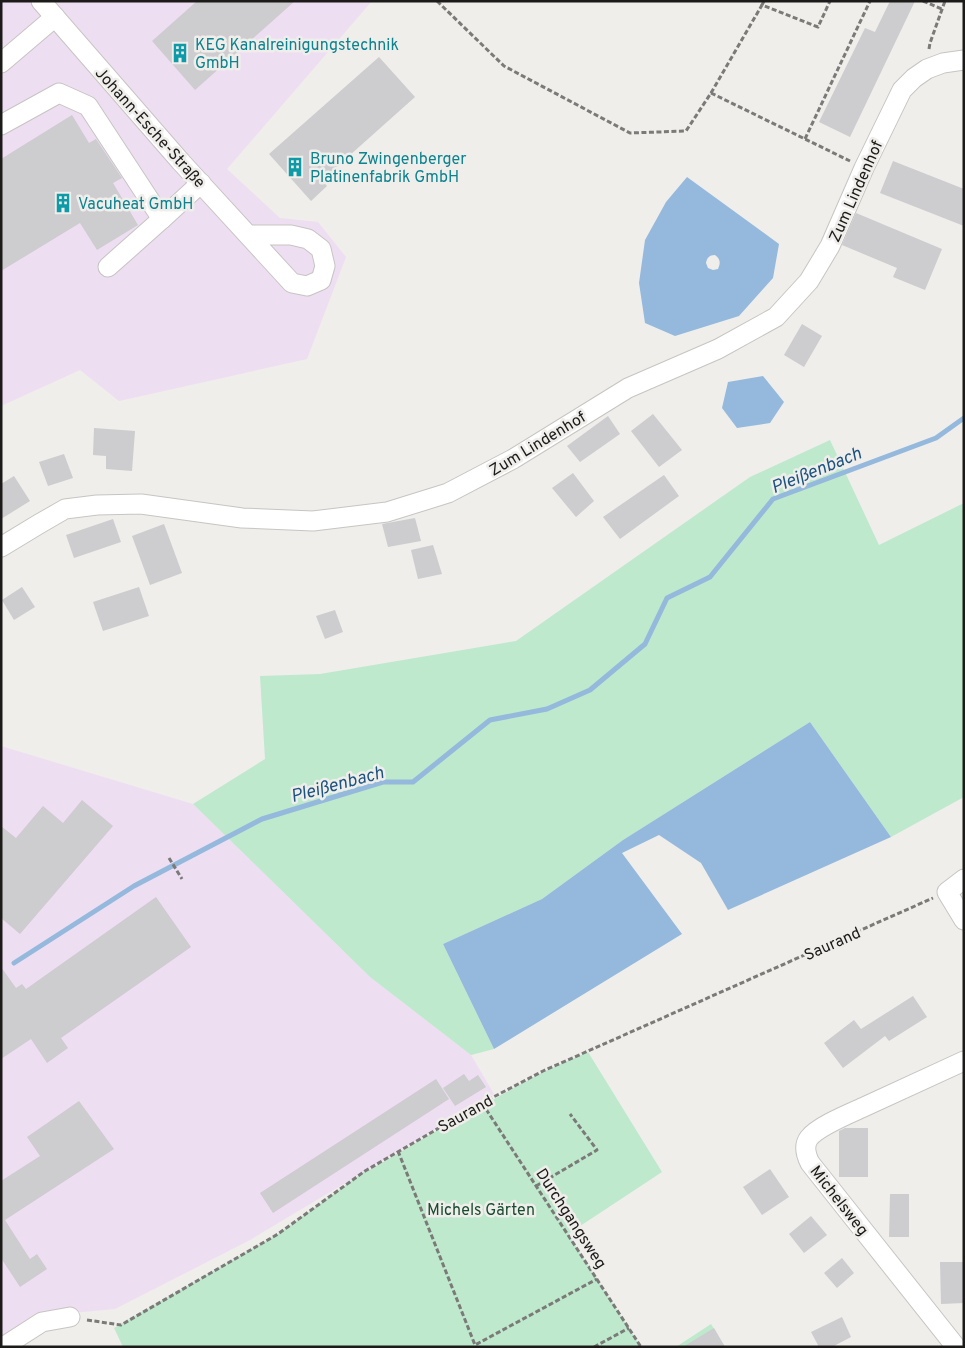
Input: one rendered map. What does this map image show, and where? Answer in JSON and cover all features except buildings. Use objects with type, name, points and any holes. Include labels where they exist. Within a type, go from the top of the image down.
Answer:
[{"type":"street","name":"Johann-Esche-Straße","points":[[41,1],[197,187],[248,235]]},
{"type":"street","points":[[1,63],[55,18]]},
{"type":"street","name":"Zum Lindenhof","points":[[1,547],[65,509],[97,504],[141,504],[242,518],[313,521],[387,512],[448,493],[513,459],[628,388],[718,349],[776,317],[809,281],[830,246],[864,168],[902,90],[927,69],[943,63],[964,60]]},
{"type":"street","points":[[1,125],[59,93],[88,106],[162,219]]},
{"type":"street","points":[[108,268],[197,187]]},
{"type":"street","points":[[964,879],[947,892],[964,920]]},
{"type":"street","name":"Michelsweg","points":[[956,1347],[810,1163],[805,1148],[807,1140],[813,1133],[842,1117],[964,1061]]},
{"type":"street","points":[[3,1347],[42,1322],[70,1317]]},
{"type":"path","points":[[437,1],[504,66],[630,133],[686,131],[711,93],[763,3],[818,27],[830,1]]},
{"type":"path","points":[[805,139],[870,1]]},
{"type":"path","points":[[923,1],[942,9]]},
{"type":"path","points":[[927,69],[930,43],[945,1]]},
{"type":"path","points":[[711,93],[864,168]]},
{"type":"path","points":[[169,858],[182,880]]},
{"type":"path","name":"Saurand","points":[[70,1317],[121,1325],[278,1234],[365,1171],[482,1103],[552,1067],[947,892]]},
{"type":"path","name":"Durchgangsweg","points":[[482,1103],[641,1347]]},
{"type":"path","points":[[536,1186],[597,1150],[570,1114]]},
{"type":"path","points":[[398,1151],[475,1344],[597,1279]]},
{"type":"path","points":[[594,1347],[629,1328]]},
{"type":"shaded area","points":[[1,1],[372,1],[227,169],[280,218],[318,222],[346,257],[307,359],[119,401],[80,370],[1,406]]},
{"type":"shaded area","points":[[1,746],[193,804],[370,977],[471,1055],[494,1094],[250,1240],[115,1309],[40,1316],[1,1342]]},
{"type":"green space","points":[[830,440],[879,545],[964,503],[964,797],[891,837],[810,722],[623,840],[542,899],[443,944],[494,1049],[471,1055],[370,977],[193,804],[265,759],[260,676],[320,674],[516,641],[750,477]]},
{"type":"green space","name":"Michels Gärten","points":[[588,1052],[662,1172],[568,1234],[641,1347],[123,1347],[114,1328],[278,1234],[365,1171],[543,1072]]},
{"type":"green space","points":[[711,1324],[725,1347],[676,1347]]},
{"type":"water","points":[[687,177],[779,244],[773,278],[739,316],[675,336],[645,323],[639,283],[645,240],[666,202]],"holes":[[[715,255],[720,263],[718,269],[713,270],[708,268],[706,263],[710,256]]]},
{"type":"water","points":[[763,376],[784,402],[770,423],[737,428],[722,408],[728,382]]},
{"type":"water","points":[[810,722],[891,837],[728,910],[701,863],[659,835],[622,853],[682,934],[494,1049],[443,944],[542,899],[623,840]]},
{"type":"waterway","name":"Pleißenbach","points":[[14,963],[134,886],[262,819],[383,782],[413,782],[490,720],[547,709],[590,690],[645,644],[667,598],[710,577],[773,499],[936,438],[964,418]]},
{"type":"place","name":"KEG Kanalreinigungstechnik GmbH","points":[[180,53]]},
{"type":"place","name":"Bruno Zwingenberger Platinenfabrik GmbH","points":[[295,167]]},
{"type":"place","name":"Vacuheat GmbH","points":[[63,203]]}]
